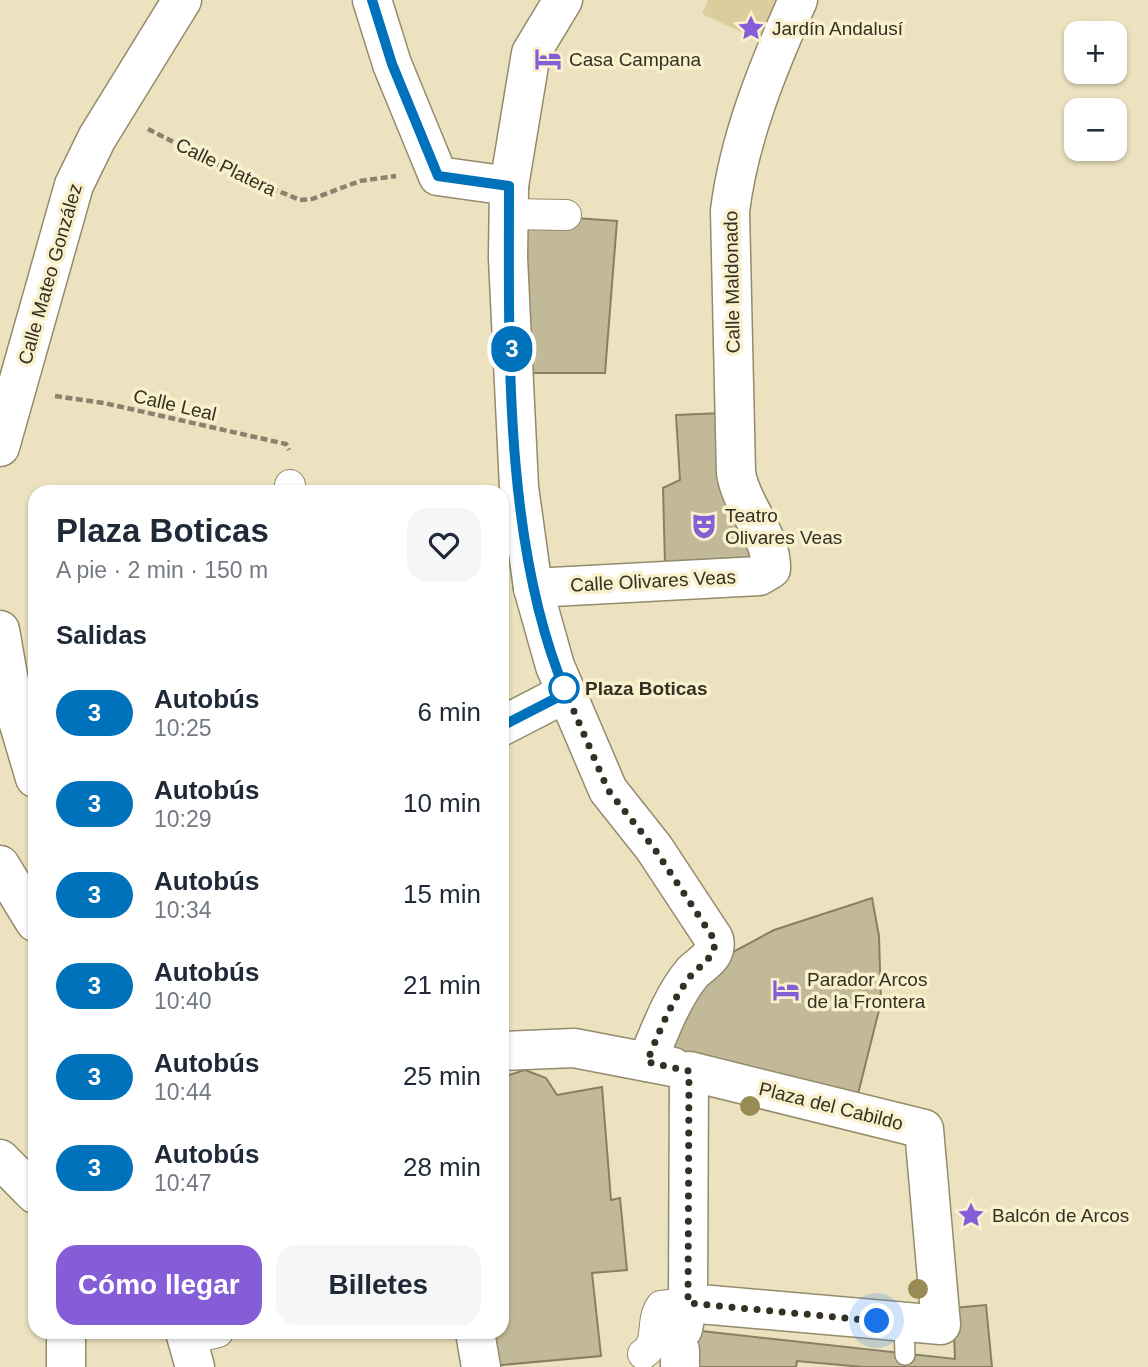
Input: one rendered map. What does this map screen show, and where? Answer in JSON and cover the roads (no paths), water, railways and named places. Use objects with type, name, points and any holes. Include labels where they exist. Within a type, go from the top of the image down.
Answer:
[{"type":"street","name":"Calle Mateo González","points":[[0,447],[67,205],[83,164],[182,0]]},
{"type":"street","points":[[372,0],[392,64],[438,176],[509,200],[566,215]]},
{"type":"street","points":[[563,0],[531,53],[509,200],[512,510],[544,632],[566,693],[608,790],[654,848],[716,946],[713,954],[683,986],[647,1062]]},
{"type":"street","name":"Calle Maldonado","points":[[771,569],[769,554],[741,492],[736,472],[730,211],[733,188],[767,69],[798,0]]},
{"type":"street","name":"Calle Olivares Veas","points":[[533,588],[759,576],[771,569]]},
{"type":"street","points":[[0,630],[13,704],[28,754]]},
{"type":"street","points":[[509,722],[566,693]]},
{"type":"street","points":[[0,865],[28,911]]},
{"type":"street","points":[[509,1051],[574,1048],[689,1071]]},
{"type":"street","name":"Plaza del Cabildo","points":[[689,1071],[924,1129],[941,1325],[904,1339],[675,1341],[689,1071]]},
{"type":"street","points":[[0,1159],[28,1187]]},
{"type":"street","points":[[66,1339],[66,1367]]},
{"type":"street","points":[[476,1339],[481,1367]]},
{"type":"place","name":"Jardín Andalusí","points":[[751,28]]},
{"type":"place","name":"Casa Campana","points":[[548,59]]},
{"type":"place","name":"Teatro Olivares Veas","points":[[704,526]]},
{"type":"place","name":"Plaza Boticas","points":[[564,688]]},
{"type":"place","name":"Parador Arcos de la Frontera","points":[[786,990]]},
{"type":"place","name":"Balcón de Arcos","points":[[971,1215]]}]
